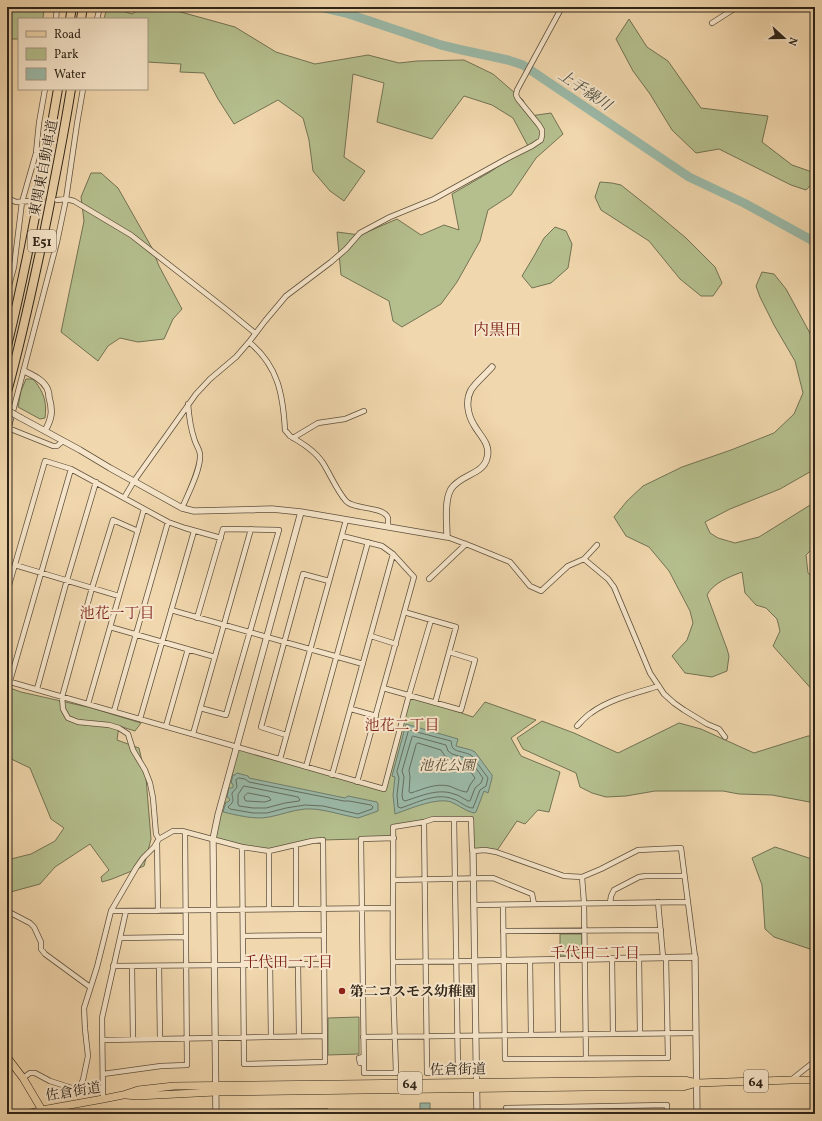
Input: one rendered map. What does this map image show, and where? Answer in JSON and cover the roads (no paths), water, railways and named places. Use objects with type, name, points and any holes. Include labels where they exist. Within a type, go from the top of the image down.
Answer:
[{"type":"highway","points":[[70,18],[72,7]]},
{"type":"highway","points":[[81,18],[82,7]]},
{"type":"highway","name":"東関東自動車道","points":[[7,346],[41,188],[58,90]]},
{"type":"highway","name":"東関東自動車道","points":[[7,391],[23,331],[41,249],[71,90]]},
{"type":"main road","name":"佐倉街道","points":[[7,1057],[23,1078],[43,1112],[123,1095],[138,1090],[174,1086],[216,1089],[684,1080],[697,1083],[815,1080]]},
{"type":"street","points":[[56,18],[57,7]]},
{"type":"street","points":[[97,18],[100,7]]},
{"type":"street","points":[[124,498],[134,481],[196,394],[210,379],[236,357],[286,296],[331,262],[346,249],[360,233],[390,217],[434,199],[541,140],[542,130],[540,125],[516,95],[517,90],[562,7]]},
{"type":"street","points":[[712,24],[737,7]]},
{"type":"street","points":[[7,293],[14,267],[22,202],[36,153],[45,90]]},
{"type":"street","points":[[7,434],[57,242],[66,199],[83,90]]},
{"type":"street","points":[[7,198],[16,202],[30,201]]},
{"type":"street","points":[[57,200],[66,199],[74,201],[131,235],[255,333]]},
{"type":"street","points":[[249,342],[260,350],[269,364],[281,390],[285,430],[290,436],[312,451],[323,463],[346,502],[355,506],[384,513],[388,517],[388,527]]},
{"type":"street","points":[[447,537],[447,506],[451,489],[457,482],[480,470],[486,464],[488,448],[485,441],[474,426],[467,404],[472,390],[492,367]]},
{"type":"street","points":[[24,371],[36,377],[47,388],[51,402],[52,414],[46,431]]},
{"type":"street","points":[[182,508],[200,461],[200,453],[194,440],[190,424],[188,404]]},
{"type":"street","points":[[7,410],[182,508],[194,511],[272,509],[301,512],[447,537],[510,562],[530,586],[541,591],[568,566],[584,559],[597,546]]},
{"type":"street","points":[[293,438],[318,423],[345,419],[364,411]]},
{"type":"street","points":[[8,428],[53,446],[57,446],[63,441]]},
{"type":"street","points":[[7,592],[45,461],[71,469],[168,522],[221,538]]},
{"type":"street","points":[[71,469],[8,681],[384,789],[431,620]]},
{"type":"street","points":[[37,689],[96,482]]},
{"type":"street","points":[[88,704],[144,509]]},
{"type":"street","points":[[216,1114],[213,839],[236,746],[301,512]]},
{"type":"street","points":[[138,531],[113,520],[92,588],[62,696],[63,709],[68,718],[78,722],[108,725],[119,728],[128,734],[133,750],[145,770],[153,798],[158,841],[158,910]]},
{"type":"street","points":[[280,759],[346,520]]},
{"type":"street","points":[[114,711],[168,522]]},
{"type":"street","points":[[198,618],[223,529],[279,530],[226,715],[200,708]]},
{"type":"street","points":[[193,734],[251,530]]},
{"type":"street","points":[[140,719],[194,531]]},
{"type":"street","points":[[342,536],[382,546],[393,554],[414,577],[357,782]]},
{"type":"street","points":[[306,767],[368,542]]},
{"type":"street","points":[[429,579],[466,544]]},
{"type":"street","points":[[332,774],[393,554]]},
{"type":"street","points":[[584,559],[608,579],[614,587],[650,673],[664,694],[674,703],[707,724],[719,729],[725,737]]},
{"type":"street","points":[[15,565],[119,596]]},
{"type":"street","points":[[286,735],[261,728],[284,642],[303,574],[329,581]]},
{"type":"street","points":[[171,610],[363,664]]},
{"type":"street","points":[[404,612],[456,627],[435,703]]},
{"type":"street","points":[[110,627],[215,657]]},
{"type":"street","points":[[370,636],[396,644]]},
{"type":"street","points":[[166,726],[188,649]]},
{"type":"street","points":[[383,688],[461,710],[475,660],[449,652]]},
{"type":"street","points":[[577,726],[590,713],[600,707],[618,699],[659,686]]},
{"type":"street","points":[[351,708],[376,716]]},
{"type":"street","points":[[394,838],[361,839],[364,1073],[396,1073],[393,962],[394,838],[393,826],[424,822],[433,819],[471,819],[474,878],[477,1114]]},
{"type":"street","points":[[424,822],[427,1073],[458,1072],[454,819]]},
{"type":"street","points":[[78,1090],[83,1080],[88,1056],[84,1008],[97,967],[111,912],[125,885],[139,863],[158,841],[173,831],[185,832],[242,847],[269,851],[323,840],[325,1062],[244,1064],[242,847]]},
{"type":"street","points":[[103,1074],[187,1064],[185,832]]},
{"type":"street","points":[[296,845],[296,908]]},
{"type":"street","points":[[473,852],[485,850],[496,852],[564,876],[582,877],[638,850],[681,848],[694,957],[697,1114]]},
{"type":"street","points":[[269,851],[269,909]]},
{"type":"street","points":[[610,903],[614,890],[639,877],[684,876]]},
{"type":"street","points":[[582,877],[584,904],[586,1059]]},
{"type":"street","points":[[393,880],[493,878],[532,894],[534,904]]},
{"type":"street","points":[[503,905],[505,1059],[668,1058],[665,958],[658,902]]},
{"type":"street","points":[[474,905],[688,902]]},
{"type":"street","points":[[111,912],[296,908],[393,908]]},
{"type":"street","points":[[7,911],[34,926],[41,942],[41,949],[45,954],[90,987]]},
{"type":"street","points":[[103,1099],[102,1018],[126,911]]},
{"type":"street","points":[[503,931],[661,930]]},
{"type":"street","points":[[243,936],[323,935]]},
{"type":"street","points":[[120,938],[186,937]]},
{"type":"street","points":[[393,962],[694,957]]},
{"type":"street","points":[[612,958],[613,1034]]},
{"type":"street","points":[[639,958],[640,1034]]},
{"type":"street","points":[[557,959],[558,1035]]},
{"type":"street","points":[[530,960],[531,1035]]},
{"type":"street","points":[[270,964],[271,1037]]},
{"type":"street","points":[[298,964],[299,1036]]},
{"type":"street","points":[[114,966],[324,964]]},
{"type":"street","points":[[132,966],[133,1039]]},
{"type":"street","points":[[159,966],[160,1039]]},
{"type":"street","points":[[363,1037],[696,1033]]},
{"type":"street","points":[[102,1040],[325,1036]]},
{"type":"street","points":[[360,1063],[359,1058],[363,1057]]},
{"type":"street","points":[[791,1080],[815,1061]]},
{"type":"street","points":[[23,1078],[30,1073],[35,1073],[50,1081],[78,1090],[103,1088]]},
{"type":"street","points":[[506,1114],[506,1108],[667,1106],[667,1114]]},
{"type":"street","points":[[586,1107],[586,1114]]},
{"type":"street","points":[[245,1114],[245,1112],[326,1111],[326,1114]]},
{"type":"street","points":[[23,1114],[43,1112]]},
{"type":"street","points":[[168,1114],[188,1112],[188,1114]]},
{"type":"water","points":[[406,724],[458,739],[456,746],[475,752],[492,775],[488,793],[484,791],[476,812],[471,812],[451,802],[438,801],[423,804],[395,814],[393,795],[395,777],[392,776]]},
{"type":"water","points":[[237,773],[248,776],[249,778],[345,798],[348,796],[377,802],[378,811],[358,818],[323,810],[311,809],[296,810],[263,818],[246,817],[223,812],[226,802],[230,800],[227,797],[229,788],[233,787],[233,784],[231,783],[233,775]]},
{"type":"water","points":[[420,1103],[430,1103],[430,1114],[420,1114]]},
{"type":"waterway","name":"上手繰川","points":[[320,7],[346,13],[441,45],[508,60],[523,65],[689,177],[744,203],[815,242]]},
{"type":"tunnel","points":[[30,201],[53,200]]},
{"type":"place","name":"第二コスモス幼稚園","points":[[342,991]]},
{"type":"district","name":"内黒田","points":[[497,329]]},
{"type":"district","name":"池花一丁目","points":[[117,613]]},
{"type":"district","name":"池花二丁目","points":[[402,725]]},
{"type":"district","name":"千代田二丁目","points":[[595,953]]},
{"type":"district","name":"千代田一丁目","points":[[288,962]]},
{"type":"park label","name":"池花公園","points":[[447,765]]}]
